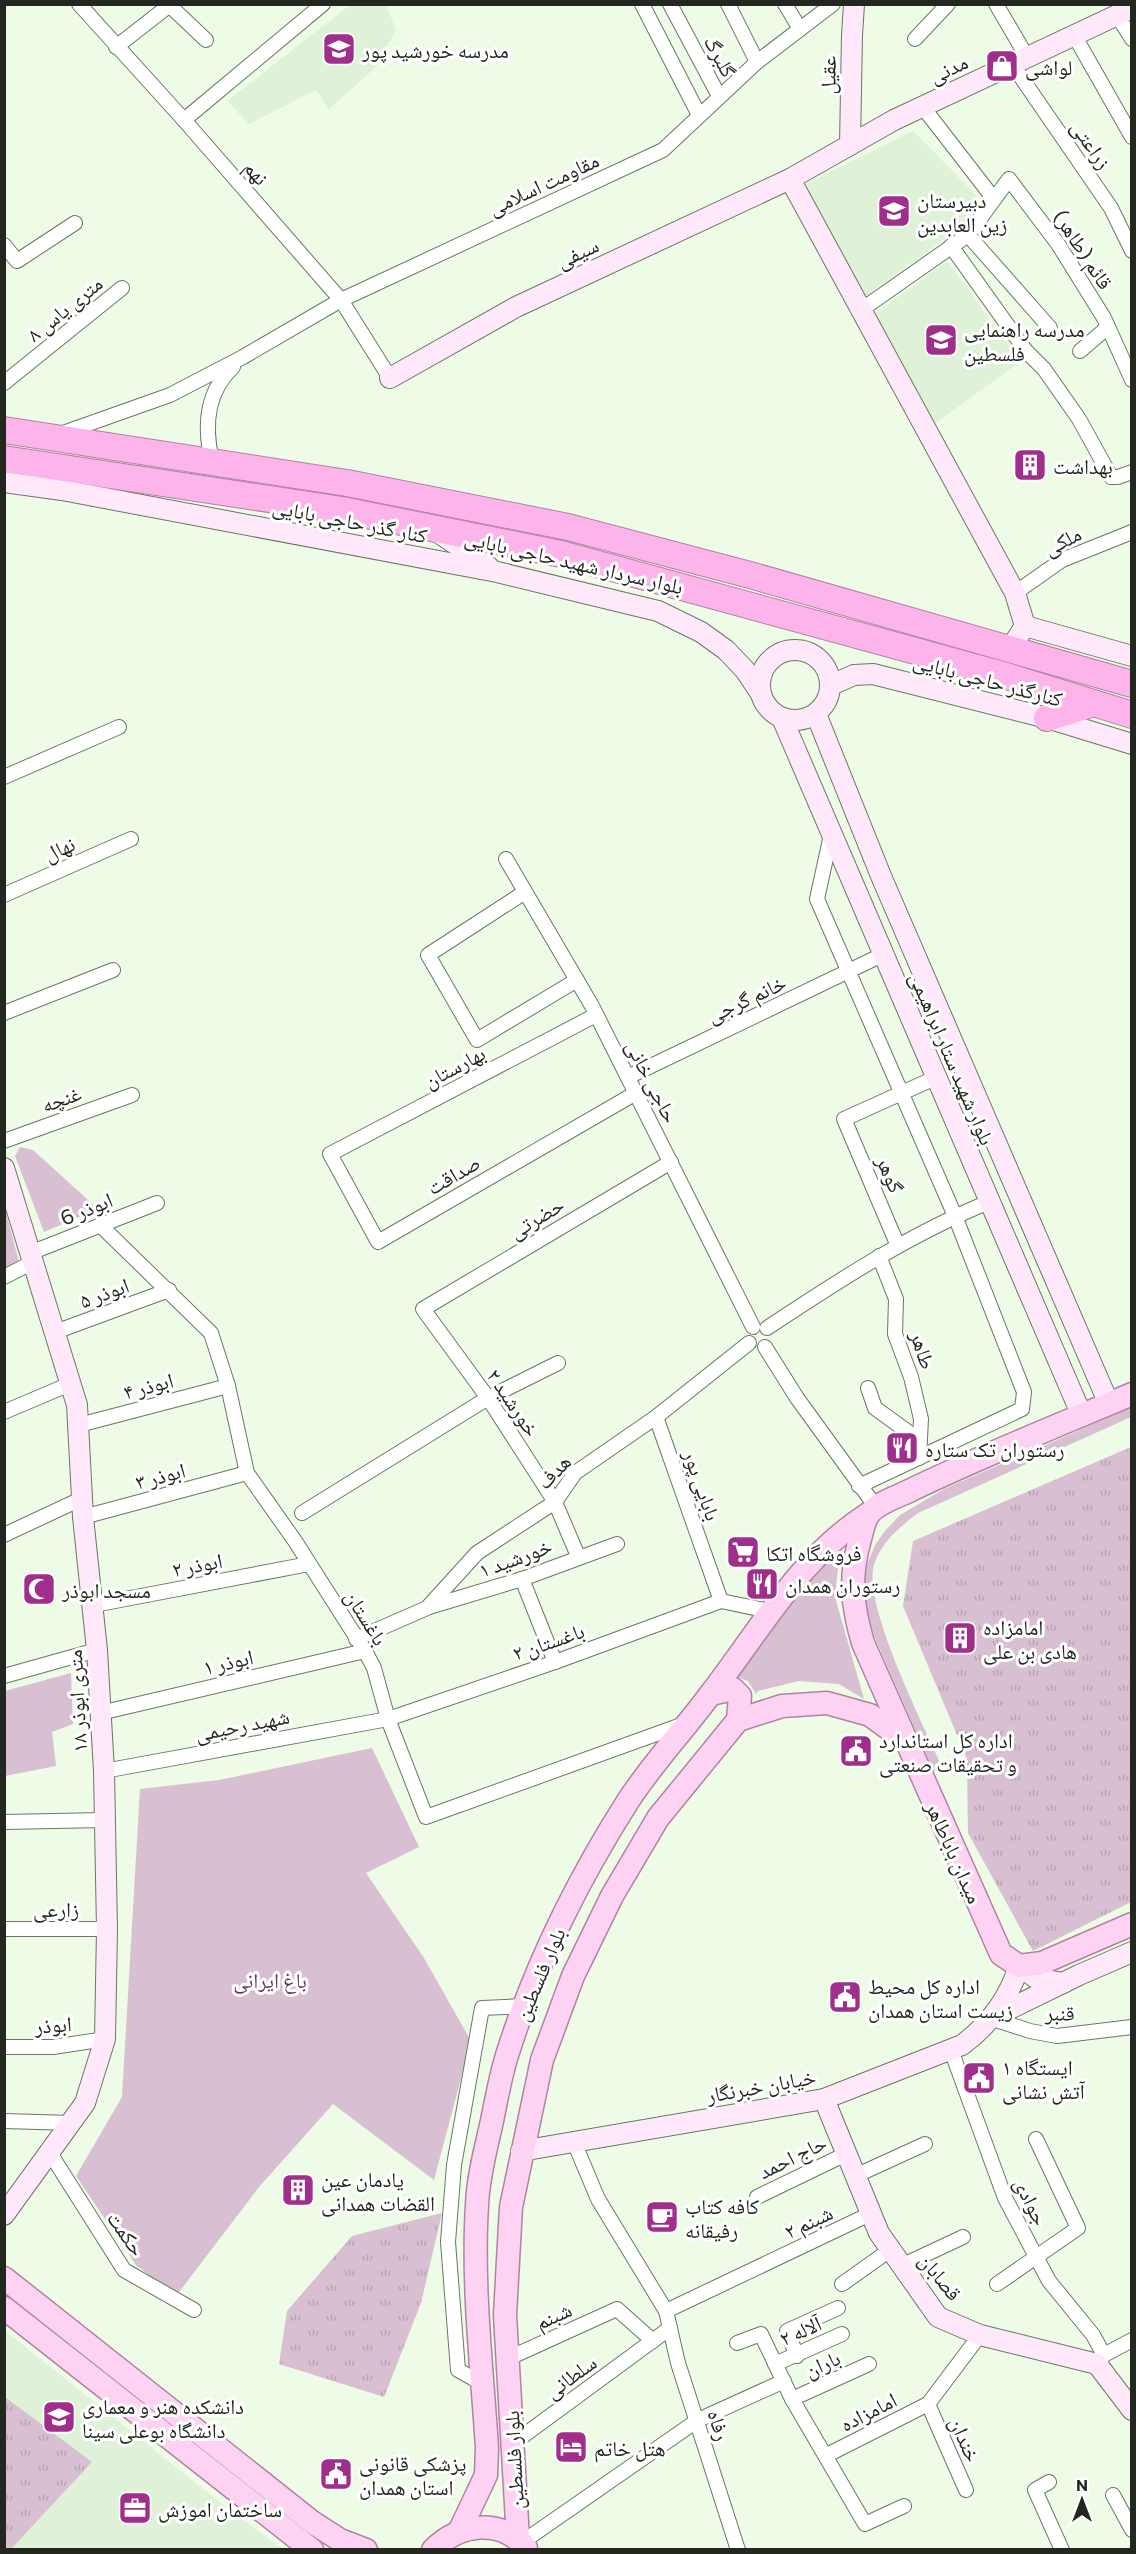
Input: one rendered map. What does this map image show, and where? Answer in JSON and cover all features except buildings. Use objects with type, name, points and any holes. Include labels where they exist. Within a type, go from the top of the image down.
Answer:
[{"type":"highway","name":"بلوار سردار شهید حاجی بابایی","points":[[4,430],[347,483],[568,527],[750,575],[1131,684]]},
{"type":"highway","name":"بلوار سردار شهید حاجی بابایی","points":[[4,459],[342,510],[561,554],[729,598],[1003,675],[1131,715]]},
{"type":"highway","points":[[1047,718],[1091,704]]},
{"type":"main road","name":"عقیل","points":[[850,146],[852,35],[855,4]]},
{"type":"main road","name":"مدنی","points":[[790,179],[922,106],[1124,11]]},
{"type":"main road","points":[[790,179],[1015,593],[1025,626],[1010,649]]},
{"type":"main road","name":"سیفی","points":[[390,378],[516,307],[790,179]]},
{"type":"main road","name":"کنار گذر حاجی بابایی","points":[[4,482],[40,486],[497,572],[658,610],[701,632],[726,650],[745,670],[761,694]]},
{"type":"main road","points":[[4,498],[40,486]]},
{"type":"main road","points":[[431,528],[497,572]]},
{"type":"main road","points":[[1025,626],[1131,656]]},
{"type":"main road","points":[[802,650],[814,654],[826,668],[831,685],[824,706],[816,714],[805,719],[794,720],[782,718],[765,704],[761,694],[761,676],[769,660],[778,653],[802,650]]},
{"type":"main road","name":"کنارگذر حاجی بابایی","points":[[831,685],[854,675],[873,674],[1047,718],[1131,744]]},
{"type":"main road","name":"بلوار شهید ستار ابراهیمی","points":[[816,714],[880,876],[1109,1404]]},
{"type":"main road","name":"بلوار شهید ستار ابراهیمی","points":[[782,718],[1082,1416]]},
{"type":"main road","name":"۱۸ متری ابوذر","points":[[4,1168],[55,1332],[79,1425],[83,1508],[94,1605],[104,1771],[107,1929],[105,2039],[84,2103],[72,2123],[4,2215]]},
{"type":"main road","points":[[1062,1371],[1069,1376],[1081,1376],[1087,1372],[1091,1362]]},
{"type":"main road","points":[[872,1511],[923,1484],[1131,1394]]},
{"type":"main road","name":"بلوار فلسطین","points":[[460,2530],[486,2475],[476,2261],[477,2202],[508,2050],[541,1962],[581,1880],[629,1799],[711,1694],[769,1611],[822,1548],[846,1528],[872,1511]]},
{"type":"main road","name":"میدان باباطاهر","points":[[872,1511],[855,1557],[852,1582],[854,1612],[863,1642],[1001,1954],[1019,1966]]},
{"type":"main road","points":[[711,1694],[733,1689],[740,1696],[738,1720],[782,1706],[827,1703],[870,1715],[906,1741]]},
{"type":"main road","name":"بلوار فلسطین","points":[[522,2544],[512,2444],[507,2359],[507,2263],[511,2207],[542,2060],[573,1976],[612,1896],[658,1818],[738,1720]]},
{"type":"main road","points":[[1019,1966],[1042,1963],[1131,1924]]},
{"type":"main road","name":"خیابان خبرنگار","points":[[990,2019],[1131,1952]]},
{"type":"main road","points":[[1019,1966],[1035,1978],[1063,1983]]},
{"type":"main road","name":"خیابان خبرنگار","points":[[521,2151],[824,2099],[951,2050],[980,2032],[1013,1984],[1019,1966]]},
{"type":"main road","name":"قصابان","points":[[824,2099],[870,2214],[896,2258],[938,2317],[980,2335],[1101,2359]]},
{"type":"main road","points":[[4,2278],[312,2522],[340,2540],[366,2550]]},
{"type":"main road","points":[[4,2308],[312,2550]]},
{"type":"main road","points":[[1101,2359],[1131,2410]]},
{"type":"main road","points":[[433,2550],[443,2539],[460,2530],[479,2527],[498,2529],[522,2544]]},
{"type":"street","name":"نهم","points":[[79,4],[341,300],[390,378]]},
{"type":"street","points":[[184,120],[323,4]]},
{"type":"street","points":[[642,4],[699,115]]},
{"type":"street","name":"گلبرگ","points":[[670,4],[718,96]]},
{"type":"street","points":[[728,4],[757,62]]},
{"type":"street","points":[[785,4],[800,29]]},
{"type":"street","name":"مقاومت اسلامی","points":[[51,437],[170,394],[243,357],[341,300],[663,150],[718,96],[757,62],[833,4]]},
{"type":"street","points":[[915,39],[948,4]]},
{"type":"street","name":"زراعتی","points":[[996,4],[1020,60],[1111,208],[1131,251]]},
{"type":"street","points":[[116,47],[169,5],[206,40]]},
{"type":"street","points":[[1124,11],[1131,39]]},
{"type":"street","points":[[1074,35],[1131,137]]},
{"type":"street","points":[[861,310],[968,235],[994,199],[922,106]]},
{"type":"street","name":"قائم (طاهر)","points":[[994,199],[1009,179],[1058,244],[1108,327],[1131,380]]},
{"type":"street","points":[[4,245],[17,261],[75,223]]},
{"type":"street","points":[[968,235],[1050,328]]},
{"type":"street","points":[[951,246],[1026,351],[1044,369],[1079,419],[1111,477],[1131,472]]},
{"type":"street","name":"۸ متری یاس","points":[[4,383],[122,288]]},
{"type":"street","points":[[1080,351],[1108,327]]},
{"type":"street","name":"مقاومت اسلامی","points":[[212,461],[207,438],[207,415],[214,393],[226,373],[243,357]]},
{"type":"street","name":"ملکی","points":[[1015,593],[1062,560],[1129,536]]},
{"type":"street","points":[[4,777],[119,727]]},
{"type":"street","points":[[831,835],[817,899],[955,1216],[1024,1392],[1022,1409],[859,1486]]},
{"type":"street","name":"نهال","points":[[4,895],[131,839]]},
{"type":"street","name":"حاجی خانی","points":[[506,859],[597,1015],[671,1162],[760,1328]]},
{"type":"street","points":[[525,892],[428,955],[477,1040],[577,980]]},
{"type":"street","name":"خانم گرجی","points":[[628,1077],[882,955]]},
{"type":"street","points":[[4,1013],[113,970]]},
{"type":"street","name":"بهارستان","points":[[330,1154],[597,1015]]},
{"type":"street","points":[[901,1094],[935,1078]]},
{"type":"street","name":"صداقت","points":[[330,1154],[378,1242],[636,1093]]},
{"type":"street","name":"گوهر","points":[[898,1246],[844,1119],[901,1094]]},
{"type":"street","name":"غنچه","points":[[4,1141],[132,1095]]},
{"type":"street","name":"حضرتی","points":[[423,1309],[671,1162]]},
{"type":"street","points":[[760,1328],[771,1338],[765,1347],[759,1349],[749,1343],[747,1337],[760,1328],[879,1256],[955,1216],[989,1202]]},
{"type":"street","name":"ابوذر 6","points":[[4,1277],[32,1257],[100,1225],[157,1203]]},
{"type":"street","name":"باغستان","points":[[100,1225],[211,1333],[228,1386],[248,1473],[309,1564],[374,1668],[388,1719],[426,1817],[689,1722]]},
{"type":"street","name":"طاهر","points":[[879,1256],[897,1299],[895,1334],[911,1377],[921,1419],[919,1458]]},
{"type":"street","name":"ابوذر ۵","points":[[55,1332],[169,1290]]},
{"type":"street","name":"خورشید ۲","points":[[423,1309],[488,1398],[555,1502],[578,1556]]},
{"type":"street","name":"هدف","points":[[356,1639],[427,1608],[477,1553],[555,1502],[575,1473],[656,1417],[749,1343]]},
{"type":"street","points":[[765,1347],[859,1486],[872,1511]]},
{"type":"street","points":[[302,1513],[488,1398],[558,1363]]},
{"type":"street","points":[[4,1413],[70,1384]]},
{"type":"street","name":"ابوذر ۴","points":[[79,1425],[228,1386]]},
{"type":"street","points":[[868,1388],[875,1408],[919,1440]]},
{"type":"street","name":"بابایی پور","points":[[656,1417],[721,1601]]},
{"type":"street","name":"ابوذر ۳","points":[[4,1535],[83,1508],[248,1473]]},
{"type":"street","name":"خورشید ۱","points":[[427,1608],[522,1579],[578,1556],[617,1544]]},
{"type":"street","name":"ابوذر ۲","points":[[94,1605],[309,1564]]},
{"type":"street","points":[[522,1579],[555,1662]]},
{"type":"street","points":[[721,1601],[769,1611]]},
{"type":"street","name":"باغستان ۲","points":[[388,1719],[555,1662],[721,1601]]},
{"type":"street","points":[[4,1676],[97,1650]]},
{"type":"street","name":"ابوذر ۱","points":[[100,1713],[365,1651]]},
{"type":"street","name":"شهید رحیمی","points":[[104,1771],[388,1719]]},
{"type":"street","points":[[4,1822],[104,1820]]},
{"type":"street","name":"زارعی","points":[[4,1929],[107,1929]]},
{"type":"street","points":[[483,2384],[458,2370],[448,2242],[454,2165],[482,2008],[525,2006]]},
{"type":"street","name":"قنبر","points":[[990,2019],[1057,2036],[1131,2027]]},
{"type":"street","name":"ابوذر","points":[[4,2047],[53,2047],[105,2039]]},
{"type":"street","name":"جوادی","points":[[951,2050],[1005,2198],[1049,2281],[1093,2335],[1101,2359]]},
{"type":"street","points":[[4,2121],[72,2123]]},
{"type":"street","points":[[998,2284],[1078,2228],[1036,2139]]},
{"type":"street","name":"رفاه","points":[[574,2142],[598,2199],[666,2311],[678,2363],[738,2550]]},
{"type":"street","points":[[855,2176],[925,2144]]},
{"type":"street","name":"حکمت","points":[[50,2153],[124,2270],[194,2310]]},
{"type":"street","name":"حاج احمد","points":[[758,2197],[846,2154]]},
{"type":"street","name":"شبنم ۲","points":[[666,2311],[870,2214]]},
{"type":"street","points":[[842,2284],[896,2258],[963,2237]]},
{"type":"street","points":[[797,2356],[787,2331],[838,2308]]},
{"type":"street","name":"شبنم","points":[[507,2359],[617,2309],[653,2341]]},
{"type":"street","name":"سلطانی","points":[[512,2444],[670,2328]]},
{"type":"street","name":"امامزاده","points":[[737,2343],[761,2334],[792,2399],[827,2456],[928,2404],[980,2335]]},
{"type":"street","name":"آلاله ۲","points":[[775,2364],[842,2334]]},
{"type":"street","points":[[1101,2359],[1131,2340]]},
{"type":"street","name":"باران","points":[[792,2399],[869,2364]]},
{"type":"street","points":[[522,2544],[698,2420],[784,2381]]},
{"type":"street","name":"خندان","points":[[928,2404],[966,2490]]},
{"type":"street","points":[[827,2456],[865,2524],[904,2506]]},
{"type":"street","points":[[1049,2482],[1035,2490],[1062,2550]]},
{"type":"street","points":[[1113,2495],[1131,2530]]},
{"type":"shaded area","name":"مدرسه خورشید پور","points":[[350,5],[386,5],[396,30],[374,69],[329,109],[316,90],[249,124],[227,101]]},
{"type":"shaded area","name":"دبیرستان زین العابدین","points":[[913,131],[980,199],[965,224],[859,301],[802,186]]},
{"type":"shaded area","name":"مدرسه راهنمایی فلسطین","points":[[947,261],[1021,361],[926,430],[866,320]]},
{"type":"shaded area","name":"دانشکده هنر و معماری دانشگاه بوعلی سینا","points":[[4,2330],[221,2503],[282,2549],[5,2549]]},
{"type":"green space","points":[[20,1147],[33,1150],[98,1209],[44,1232],[15,1156]]},
{"type":"green space","points":[[4,1205],[19,1262],[5,1269],[4,1269]]},
{"type":"green space","points":[[1131,1408],[1131,1417],[918,1513],[881,1549],[874,1565],[873,1583],[877,1607],[885,1635],[909,1695],[942,1767],[934,1772],[875,1638],[866,1609],[867,1565],[875,1545],[900,1515],[946,1488]]},
{"type":"green space","points":[[1131,1447],[1131,1902],[1033,1951],[968,1833],[967,1759],[903,1606],[913,1541]]},
{"type":"green space","points":[[840,1549],[835,1597],[864,1699],[839,1684],[799,1681],[758,1691],[756,1694],[748,1681],[732,1675],[817,1565]]},
{"type":"green space","points":[[71,1673],[73,1724],[52,1732],[56,1766],[5,1776],[5,1691]]},
{"type":"green space","name":"باغ ایرانی","points":[[372,1748],[419,1847],[366,1873],[424,1958],[471,2041],[434,2180],[333,2104],[259,2187],[176,2296],[136,2265],[76,2176],[122,2097],[140,1789],[219,1780]]},
{"type":"green space","points":[[442,2213],[421,2303],[384,2397],[279,2364],[287,2311],[352,2236]]},
{"type":"green space","points":[[5,2397],[92,2462],[10,2550],[4,2549]]},
{"type":"place","name":"مدرسه خورشید پور","points":[[339,49]]},
{"type":"place","name":"لواشی","points":[[1002,66]]},
{"type":"place","name":"دبیرستان زین العابدین","points":[[894,211]]},
{"type":"place","name":"مدرسه راهنمایی فلسطین","points":[[941,340]]},
{"type":"place","name":"بهداشت","points":[[1030,465]]},
{"type":"place","name":"رستوران تک ستاره","points":[[902,1448]]},
{"type":"place","name":"فروشگاه اتکا","points":[[743,1552]]},
{"type":"place","name":"رستوران همدان","points":[[762,1584]]},
{"type":"place","name":"مسجد ابوذر","points":[[39,1589]]},
{"type":"place","name":"امامزاده هادی بن علی","points":[[960,1638]]},
{"type":"place","name":"اداره کل استاندارد و تحقیقات صنعتی","points":[[856,1751]]},
{"type":"place","name":"اداره کل محیط زیست استان همدان","points":[[845,1997]]},
{"type":"place","name":"ایستگاه ۱ آتش نشانی","points":[[979,2078]]},
{"type":"place","name":"یادمان عین القضات همدانی","points":[[298,2190]]},
{"type":"place","name":"کافه کتاب رفیقانه","points":[[662,2217]]},
{"type":"place","name":"دانشکده هنر و معماری دانشگاه بوعلی سینا","points":[[59,2417]]},
{"type":"place","name":"هتل خاتم","points":[[571,2447]]},
{"type":"place","name":"پزشکی قانونی استان همدان","points":[[336,2474]]},
{"type":"place","name":"ساختمان اموزش","points":[[135,2508]]}]
